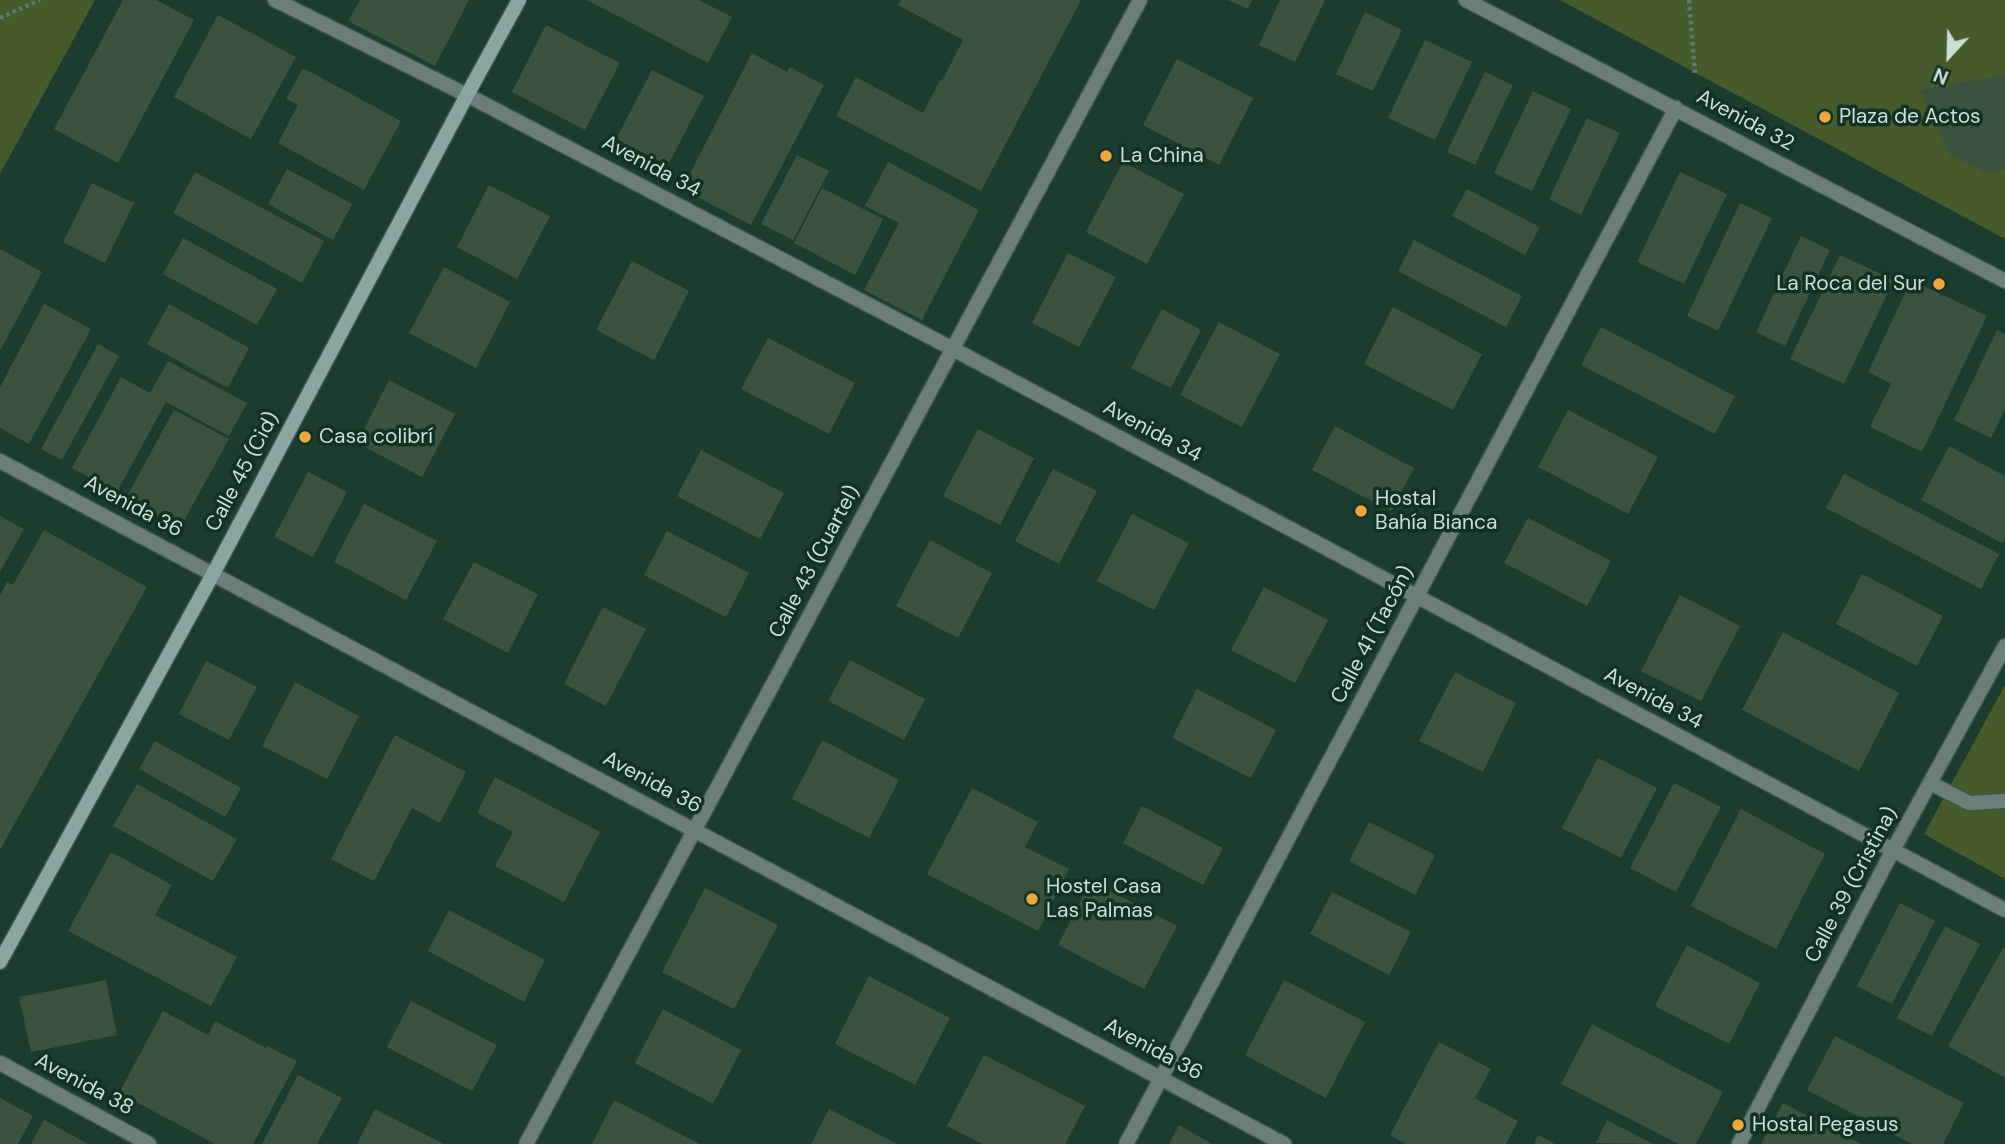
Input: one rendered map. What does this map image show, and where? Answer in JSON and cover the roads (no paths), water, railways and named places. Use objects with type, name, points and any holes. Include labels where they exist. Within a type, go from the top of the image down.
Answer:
[{"type":"main road","name":"Calle 45 (Cid)","points":[[0,962],[213,573],[519,0]]},
{"type":"street","name":"Avenida 34","points":[[275,0],[467,94],[953,349],[2005,910]]},
{"type":"street","name":"Calle 43 (Cuartel)","points":[[526,1144],[1140,0]]},
{"type":"street","name":"Avenida 32","points":[[1466,0],[2005,281]]},
{"type":"street","name":"Calle 41 (Tacón)","points":[[1126,1144],[1676,108]]},
{"type":"street","name":"Avenida 36","points":[[0,461],[1284,1144]]},
{"type":"street","name":"Calle 39 (Cristina)","points":[[1739,1144],[1893,850],[2005,646]]},
{"type":"street","points":[[1930,783],[1969,803],[2005,802]]},
{"type":"street","name":"Avenida 38","points":[[0,1063],[149,1144]]},
{"type":"place","name":"Plaza de Actos","points":[[1825,117]]},
{"type":"place","name":"La China","points":[[1106,156]]},
{"type":"place","name":"La Roca del Sur","points":[[1939,284]]},
{"type":"place","name":"Casa colibrí","points":[[305,437]]},
{"type":"place","name":"Hostal Bahía Bianca","points":[[1361,511]]},
{"type":"place","name":"Hostel Casa Las Palmas","points":[[1032,899]]},
{"type":"place","name":"Hostal Pegasus","points":[[1738,1125]]}]
